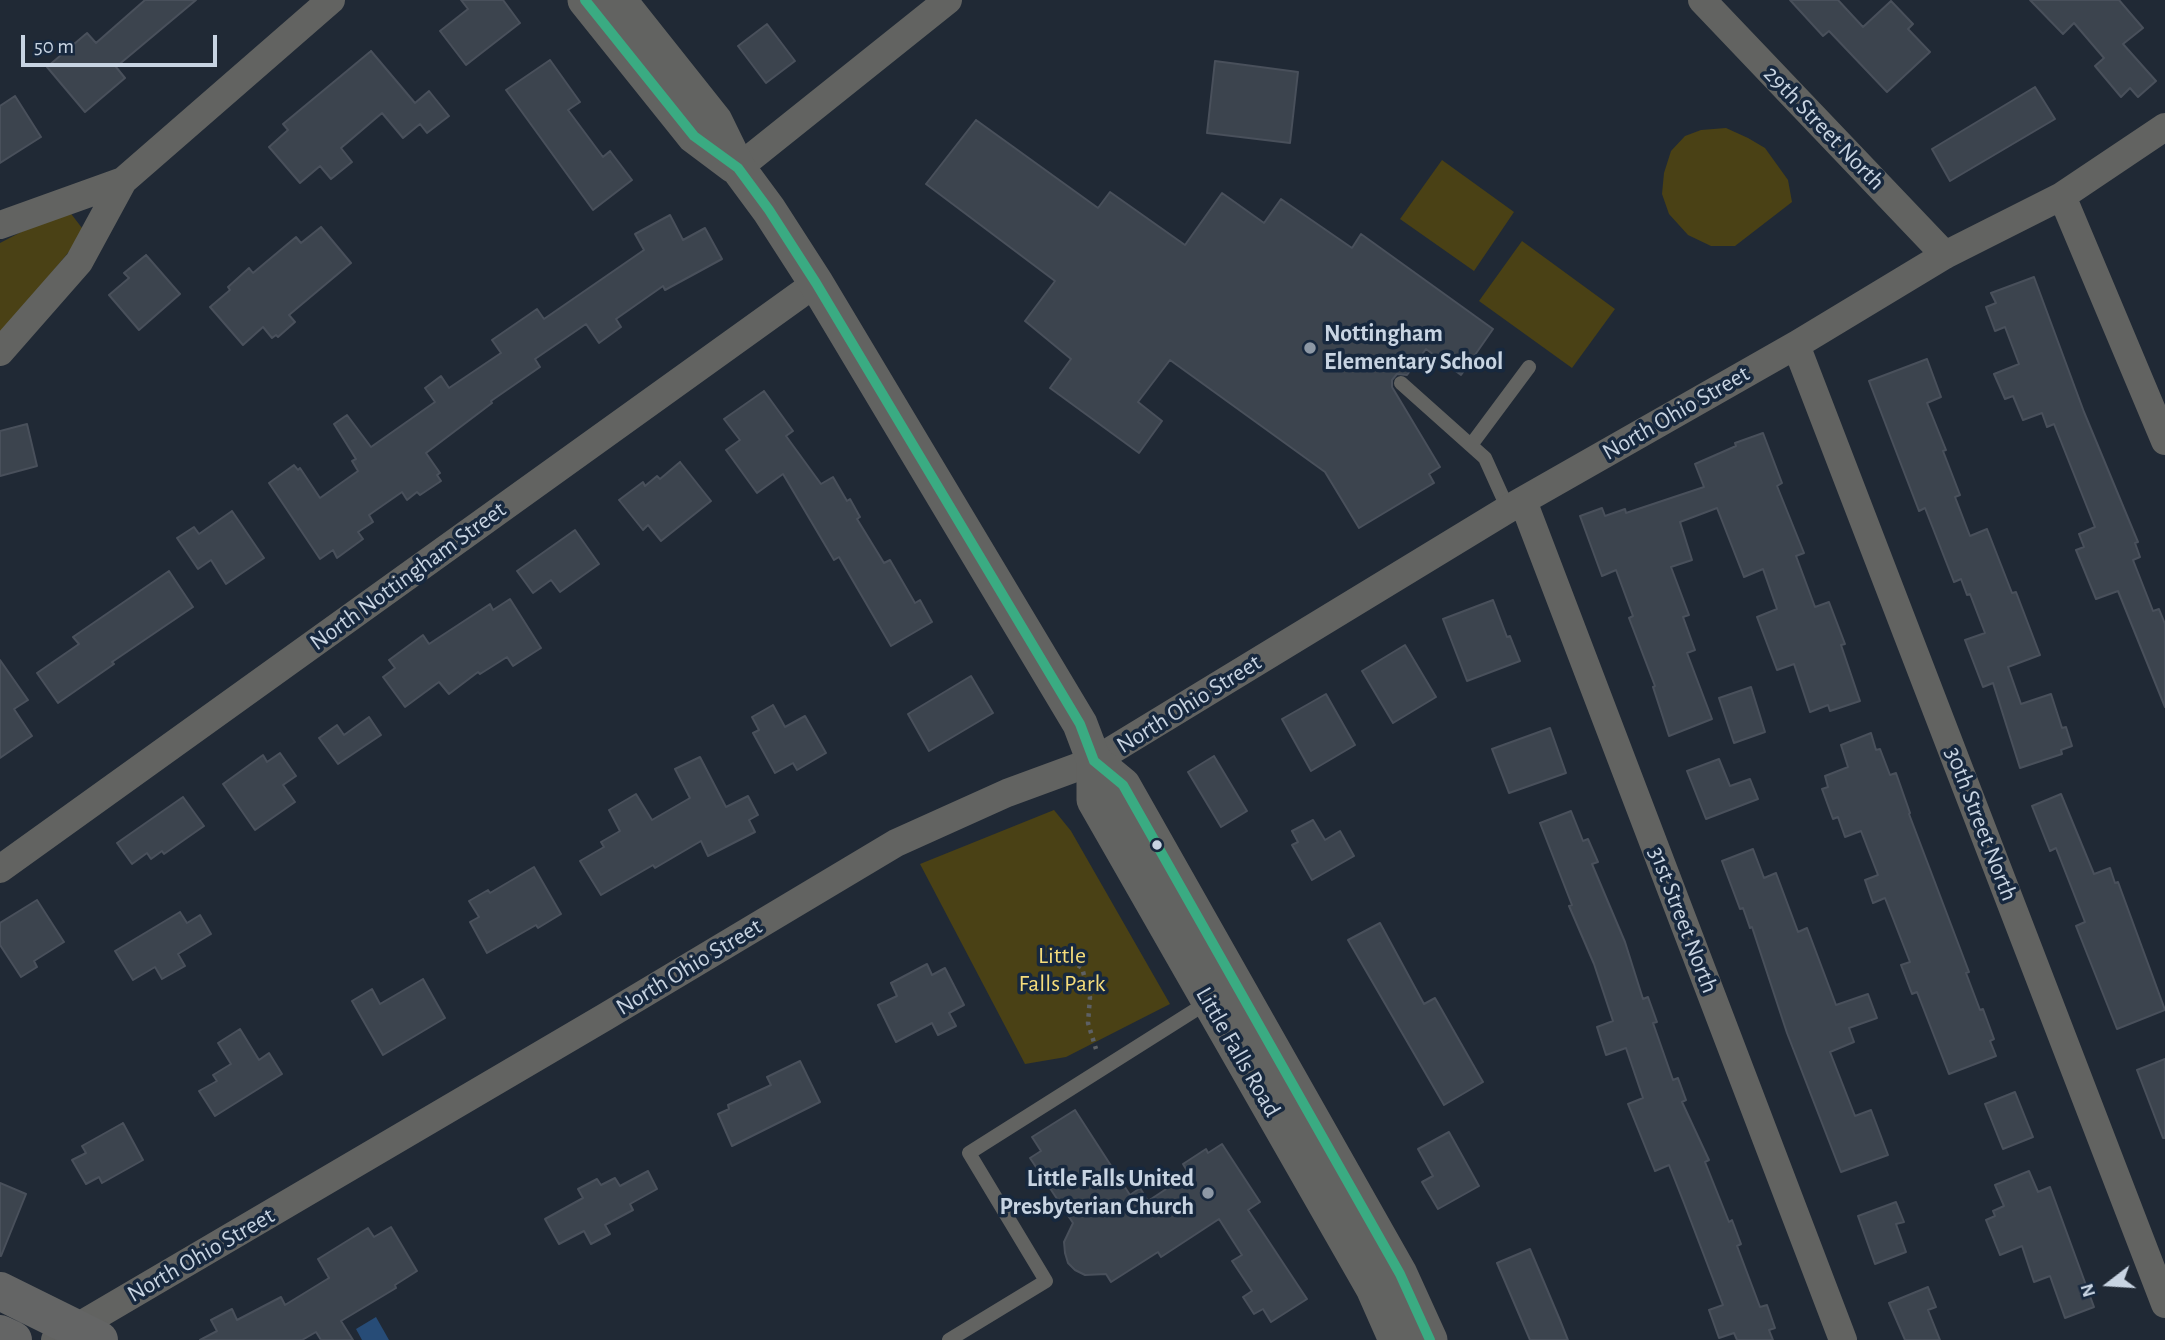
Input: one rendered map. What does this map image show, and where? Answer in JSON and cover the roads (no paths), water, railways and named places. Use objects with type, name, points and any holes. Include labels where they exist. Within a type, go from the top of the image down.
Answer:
[{"type":"main road","points":[[0,1291],[77,1336]]},
{"type":"main road","points":[[0,1334],[13,1340]]},
{"type":"street","points":[[0,352],[79,262],[123,181],[331,0]]},
{"type":"street","name":"Little Falls Road","points":[[586,0],[694,136],[738,168]]},
{"type":"street","name":"Little Falls Road","points":[[619,0],[715,121],[738,168],[816,283],[1080,724],[1094,761],[1094,800],[1223,992],[1400,1274],[1430,1340]]},
{"type":"street","points":[[738,168],[948,0]]},
{"type":"street","name":"29th Street North","points":[[1702,0],[1945,255]]},
{"type":"street","name":"North Ohio Street","points":[[77,1336],[896,843],[1007,793],[1094,761],[1515,505],[1796,345],[1945,255],[2062,196],[2165,127]]},
{"type":"street","points":[[0,225],[123,181]]},
{"type":"street","points":[[2062,196],[2165,441]]},
{"type":"street","name":"North Nottingham Street","points":[[0,869],[816,283]]},
{"type":"street","name":"30th Street North","points":[[1796,345],[2165,1304]]},
{"type":"street","name":"31st Street North","points":[[1515,505],[1843,1340]]},
{"type":"street","name":"Little Falls Road","points":[[1223,992],[1373,1288],[1396,1340]]},
{"type":"lane","points":[[1471,445],[1529,367]]},
{"type":"lane","points":[[1401,383],[1485,458],[1515,505]]},
{"type":"lane","points":[[949,1340],[1046,1281],[969,1153],[1223,992]]},
{"type":"water","points":[[376,1317],[389,1340],[362,1340],[356,1329]]},
{"type":"place","name":"Nottingham Elementary School","points":[[1310,348]]},
{"type":"place","name":"Little Falls United Presbyterian Church","points":[[1208,1193]]},
{"type":"park label","name":"Little Falls Park","points":[[1062,970]]}]
